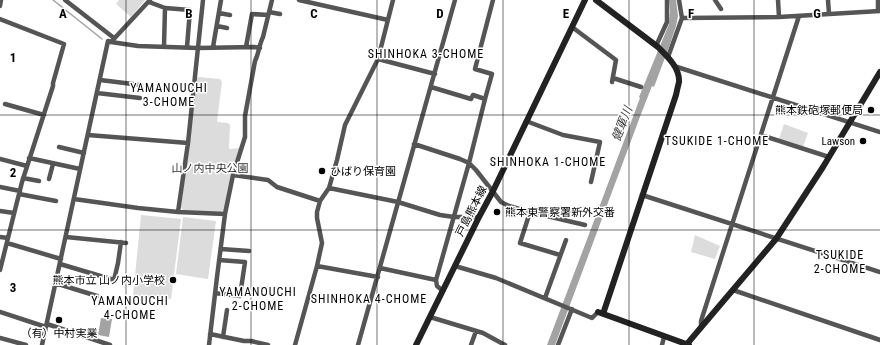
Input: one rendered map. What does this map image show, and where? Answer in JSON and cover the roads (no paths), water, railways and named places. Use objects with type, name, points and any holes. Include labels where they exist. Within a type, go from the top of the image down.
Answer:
[{"type":"street","points":[[0,6],[1,0]]},
{"type":"street","points":[[65,0],[112,40],[138,46],[260,48]]},
{"type":"street","points":[[178,212],[188,142],[203,0]]},
{"type":"street","points":[[213,47],[221,0]]},
{"type":"street","points":[[209,345],[225,214],[233,175],[245,137],[245,116],[255,61],[259,54],[272,0]]},
{"type":"street","points":[[299,0],[388,20]]},
{"type":"street","points":[[295,345],[322,243],[317,218],[320,201],[330,188],[345,125],[378,59],[393,0]]},
{"type":"street","points":[[358,345],[455,0]]},
{"type":"street","points":[[443,291],[436,286],[436,280],[492,74],[475,69],[493,0]]},
{"type":"street","name":"戸島熊本線","points":[[416,345],[586,0]]},
{"type":"street","points":[[455,266],[496,278],[592,318],[601,313],[625,250],[679,83],[678,73],[674,66],[657,46],[596,0]]},
{"type":"street","points":[[657,46],[667,22],[667,0]]},
{"type":"street","points":[[667,56],[682,18],[679,0]]},
{"type":"street","points":[[715,0],[721,9]]},
{"type":"street","points":[[778,0],[779,17]]},
{"type":"street","points":[[828,0],[829,14]]},
{"type":"street","points":[[682,18],[779,17],[879,11],[878,0]]},
{"type":"street","points":[[42,345],[108,42],[112,40],[150,1],[165,8],[190,10],[187,47]]},
{"type":"street","points":[[164,46],[165,8]]},
{"type":"street","points":[[219,13],[230,15]]},
{"type":"street","points":[[246,47],[252,14],[280,14]]},
{"type":"street","points":[[701,328],[701,321],[799,16]]},
{"type":"street","points":[[0,19],[64,44],[53,86],[23,178],[7,240],[2,249],[0,268]]},
{"type":"street","points":[[217,26],[227,28]]},
{"type":"street","points":[[572,27],[616,60],[613,80],[641,87]]},
{"type":"street","points":[[378,59],[435,74]]},
{"type":"street","points":[[674,66],[880,132]]},
{"type":"street","points":[[601,313],[688,345],[776,239],[829,157],[880,72]]},
{"type":"street","points":[[100,80],[142,85]]},
{"type":"street","points":[[430,87],[471,99],[473,95],[485,99]]},
{"type":"street","points":[[97,93],[140,98]]},
{"type":"street","points":[[5,104],[44,115]]},
{"type":"street","points":[[526,121],[563,135],[600,142],[591,182]]},
{"type":"street","points":[[88,135],[188,142]]},
{"type":"street","points":[[761,135],[829,157]]},
{"type":"street","points":[[414,144],[469,163],[501,202],[509,206],[585,225]]},
{"type":"street","points":[[59,147],[84,153]]},
{"type":"street","points":[[29,158],[80,169]]},
{"type":"street","points":[[0,160],[27,166]]},
{"type":"street","points":[[49,179],[53,164]]},
{"type":"street","points":[[233,175],[268,180],[277,187],[320,201]]},
{"type":"street","points":[[23,178],[39,181]]},
{"type":"street","points":[[0,187],[56,201]]},
{"type":"street","points":[[330,188],[398,202],[440,215],[453,217],[479,217]]},
{"type":"street","points":[[642,195],[880,272]]},
{"type":"street","points":[[74,199],[178,212],[225,214]]},
{"type":"street","points":[[0,211],[14,213]]},
{"type":"street","points":[[530,212],[520,243],[560,255]]},
{"type":"street","points":[[0,237],[60,261],[114,280],[123,243],[66,237]]},
{"type":"street","points":[[545,298],[566,240]]},
{"type":"street","points":[[221,249],[249,251]]},
{"type":"street","points":[[215,293],[240,296],[245,262],[219,260]]},
{"type":"street","points":[[317,266],[378,277]]},
{"type":"street","points":[[380,268],[436,280]]},
{"type":"street","points":[[55,283],[98,296]]},
{"type":"street","points":[[733,290],[880,340]]},
{"type":"street","points":[[558,345],[572,309]]},
{"type":"street","points":[[223,337],[227,310]]},
{"type":"street","points":[[0,312],[110,345]]},
{"type":"street","points":[[430,317],[483,333],[505,345]]},
{"type":"street","points":[[471,345],[476,331]]},
{"type":"street","points":[[210,334],[244,343],[268,345]]},
{"type":"street","points":[[662,345],[664,337]]},
{"type":"street","points":[[0,338],[26,345]]},
{"type":"waterway","points":[[53,0],[102,39]]},
{"type":"place","name":"熊本鉄砲塚郵便局","points":[[871,110]]},
{"type":"place","name":"Lawson","points":[[863,141]]},
{"type":"place","name":"ひばり保育園","points":[[322,171]]},
{"type":"place","name":"熊本東警察署新外交番","points":[[497,212]]},
{"type":"place","name":"熊本市立 山ノ内小学校","points":[[173,280]]},
{"type":"place","name":"（有）中村実業","points":[[59,320]]},
{"type":"district","name":"SHINHOKA 3-CHOME","points":[[426,54]]},
{"type":"district","name":"YAMANOUCHI 3-CHOME","points":[[169,95]]},
{"type":"district","name":"TSUKIDE 1-CHOME","points":[[717,141]]},
{"type":"district","name":"SHINHOKA 1-CHOME","points":[[548,162]]},
{"type":"district","name":"TSUKIDE 2-CHOME","points":[[840,262]]},
{"type":"district","name":"YAMANOUCHI 2-CHOME","points":[[258,299]]},
{"type":"district","name":"SHINHOKA 4-CHOME","points":[[369,299]]},
{"type":"district","name":"YAMANOUCHI 4-CHOME","points":[[130,308]]},
{"type":"water label","name":"健軍川","points":[[622,124]]},
{"type":"park label","name":"山ノ内中央公園","points":[[210,168]]}]
